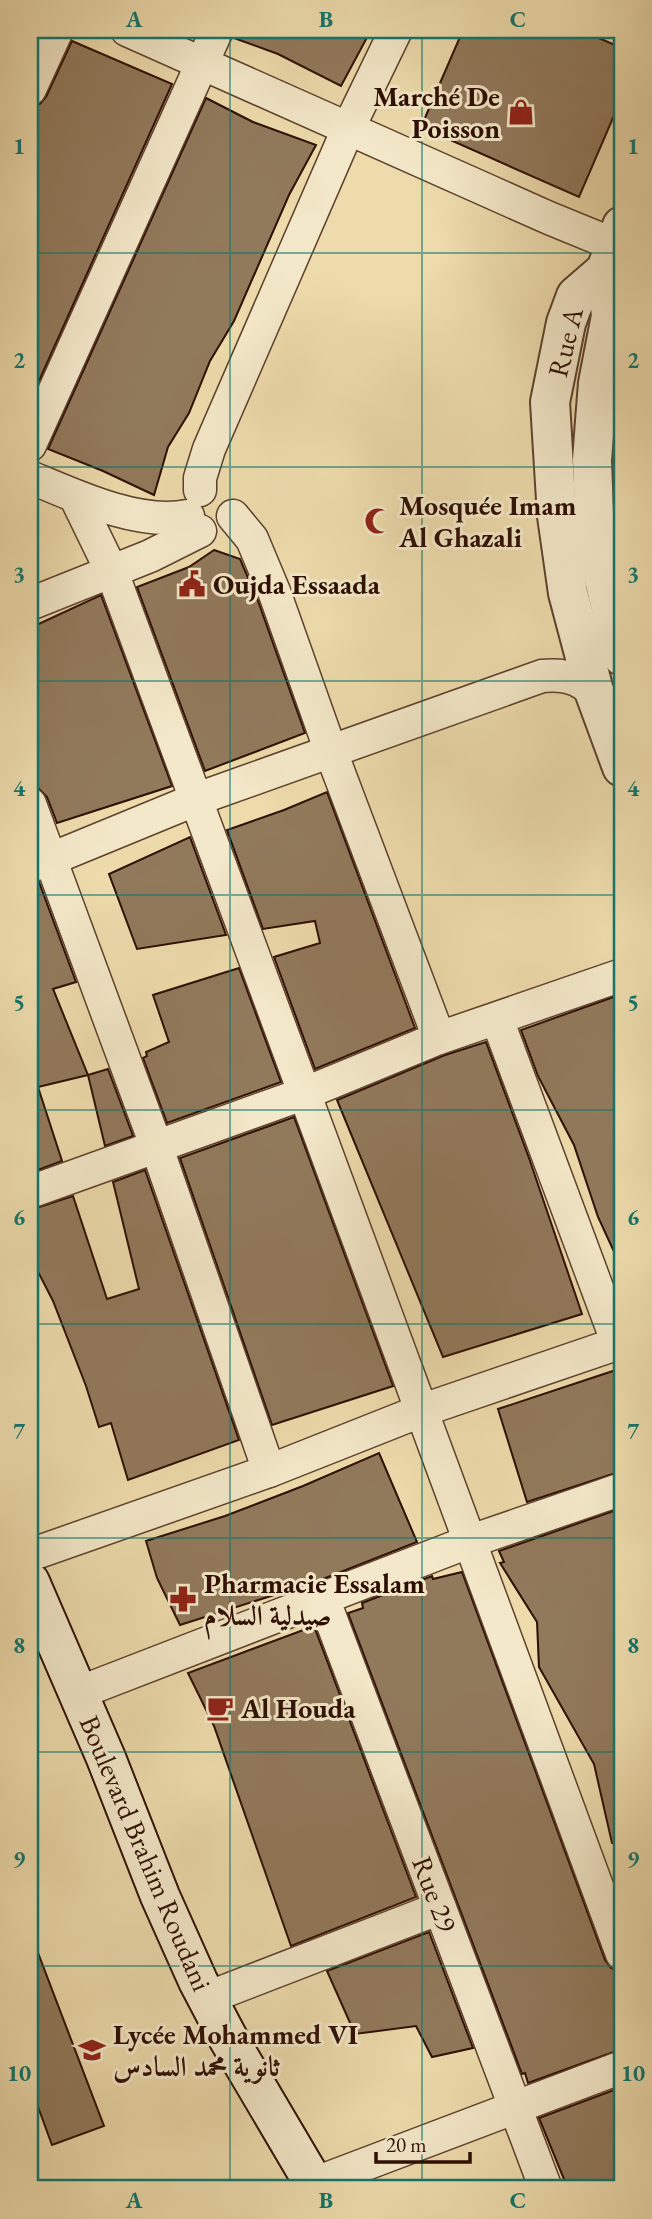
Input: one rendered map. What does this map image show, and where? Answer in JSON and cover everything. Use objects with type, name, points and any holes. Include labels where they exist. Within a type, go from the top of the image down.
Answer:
[{"type":"street","points":[[30,89],[57,30]]},
{"type":"street","points":[[127,30],[614,247]]},
{"type":"street","points":[[30,445],[217,30]]},
{"type":"street","points":[[30,604],[112,572],[196,512],[210,488],[220,490],[228,496],[233,506],[229,525],[211,534],[196,512],[200,478],[209,449],[348,129],[396,30]]},
{"type":"street","name":"Rue A","points":[[614,247],[611,317],[594,409],[592,494],[595,540],[622,656]]},
{"type":"street","name":"Rue A","points":[[614,247],[576,296],[566,323],[550,402],[557,516],[568,593],[608,702],[622,767]]},
{"type":"street","points":[[30,477],[75,496],[160,519],[172,519],[196,512]]},
{"type":"street","points":[[75,496],[112,572],[622,1954]]},
{"type":"street","points":[[233,516],[252,540],[275,594],[331,752],[439,1038]]},
{"type":"street","points":[[41,863],[197,799],[542,676],[561,674],[578,679],[608,702]]},
{"type":"street","points":[[30,804],[41,863],[157,1148],[269,1471]]},
{"type":"street","points":[[30,1192],[303,1094],[439,1038],[622,975]]},
{"type":"street","points":[[30,1555],[269,1471],[423,1410],[620,1343],[498,1019]]},
{"type":"street","points":[[78,1693],[471,1541],[622,1489]]},
{"type":"street","name":"Boulevard Brahim Roudani","points":[[30,1582],[160,1896],[207,1998],[315,2186]]},
{"type":"street","name":"Rue 29","points":[[323,1598],[546,2189]]},
{"type":"street","points":[[207,1998],[440,1908]]},
{"type":"street","points":[[315,2186],[622,2067]]},
{"type":"building","points":[[235,30],[371,30],[341,86],[278,54],[234,38]]},
{"type":"building","name":"Marché De Poisson","points":[[463,30],[580,30],[622,48],[622,97],[579,197],[421,127]]},
{"type":"building","points":[[72,41],[172,84],[30,401],[30,107],[40,104],[46,97]]},
{"type":"building","points":[[206,98],[253,122],[316,145],[289,195],[234,321],[210,361],[189,413],[168,447],[154,495],[48,449]]},
{"type":"building","points":[[214,550],[240,559],[258,601],[305,733],[205,771],[137,587],[189,567]]},
{"type":"building","points":[[101,595],[172,786],[57,823],[47,797],[38,788],[30,765],[30,628]]},
{"type":"building","points":[[327,792],[415,1028],[315,1069],[274,957],[320,943],[315,921],[263,929],[227,830]]},
{"type":"building","points":[[190,837],[226,935],[137,949],[109,874]]},
{"type":"building","points":[[39,882],[76,982],[53,989],[88,1075],[38,1087],[62,1161],[30,1173],[30,884]]},
{"type":"building","points":[[239,968],[281,1082],[167,1123],[143,1058],[147,1056],[146,1052],[169,1042],[153,995]]},
{"type":"building","points":[[622,994],[622,1269],[598,1217],[574,1145],[538,1076],[521,1030]]},
{"type":"building","points":[[486,1042],[582,1314],[443,1357],[337,1100],[445,1055]]},
{"type":"building","points":[[108,1069],[133,1136],[105,1146],[88,1075]]},
{"type":"building","points":[[294,1117],[393,1386],[272,1425],[180,1158]]},
{"type":"building","points":[[145,1170],[239,1440],[128,1480],[111,1423],[99,1427],[53,1301],[30,1256],[30,1210],[73,1196],[107,1299],[139,1289],[113,1182]]},
{"type":"building","points":[[622,1368],[622,1471],[527,1502],[498,1409]]},
{"type":"building","points":[[379,1453],[417,1542],[318,1581],[180,1625],[157,1578],[146,1541],[225,1516]]},
{"type":"building","points":[[622,1508],[622,1842],[612,1843],[594,1764],[539,1667],[537,1622],[500,1563],[504,1562],[499,1551]]},
{"type":"building","points":[[462,1572],[605,1960],[611,1968],[622,1972],[622,2049],[528,2083],[525,2073],[522,2074],[348,1613],[363,1608],[362,1603],[432,1576],[433,1579]]},
{"type":"building","points":[[314,1626],[416,1897],[291,1946],[214,1726],[188,1673]]},
{"type":"building","points":[[429,1932],[473,2048],[432,2057],[416,2026],[355,2034],[327,1971]]},
{"type":"building","points":[[32,1937],[104,2126],[52,2145],[30,2085]]},
{"type":"building","points":[[622,2087],[622,2189],[568,2189],[539,2118]]},
{"type":"place","name":"Marché De Poisson","points":[[521,112]]},
{"type":"place","name":"Mosquée Imam Al Ghazali","points":[[378,521]]},
{"type":"place","name":"Oujda Essaada","points":[[192,584]]},
{"type":"place","name":"Pharmacie Essalam صيدلية السلام","points":[[183,1599]]},
{"type":"place","name":"Al Houda","points":[[220,1708]]},
{"type":"place","name":"Lycée Mohammed VI ثانوية محمد السادس","points":[[92,2050]]}]
